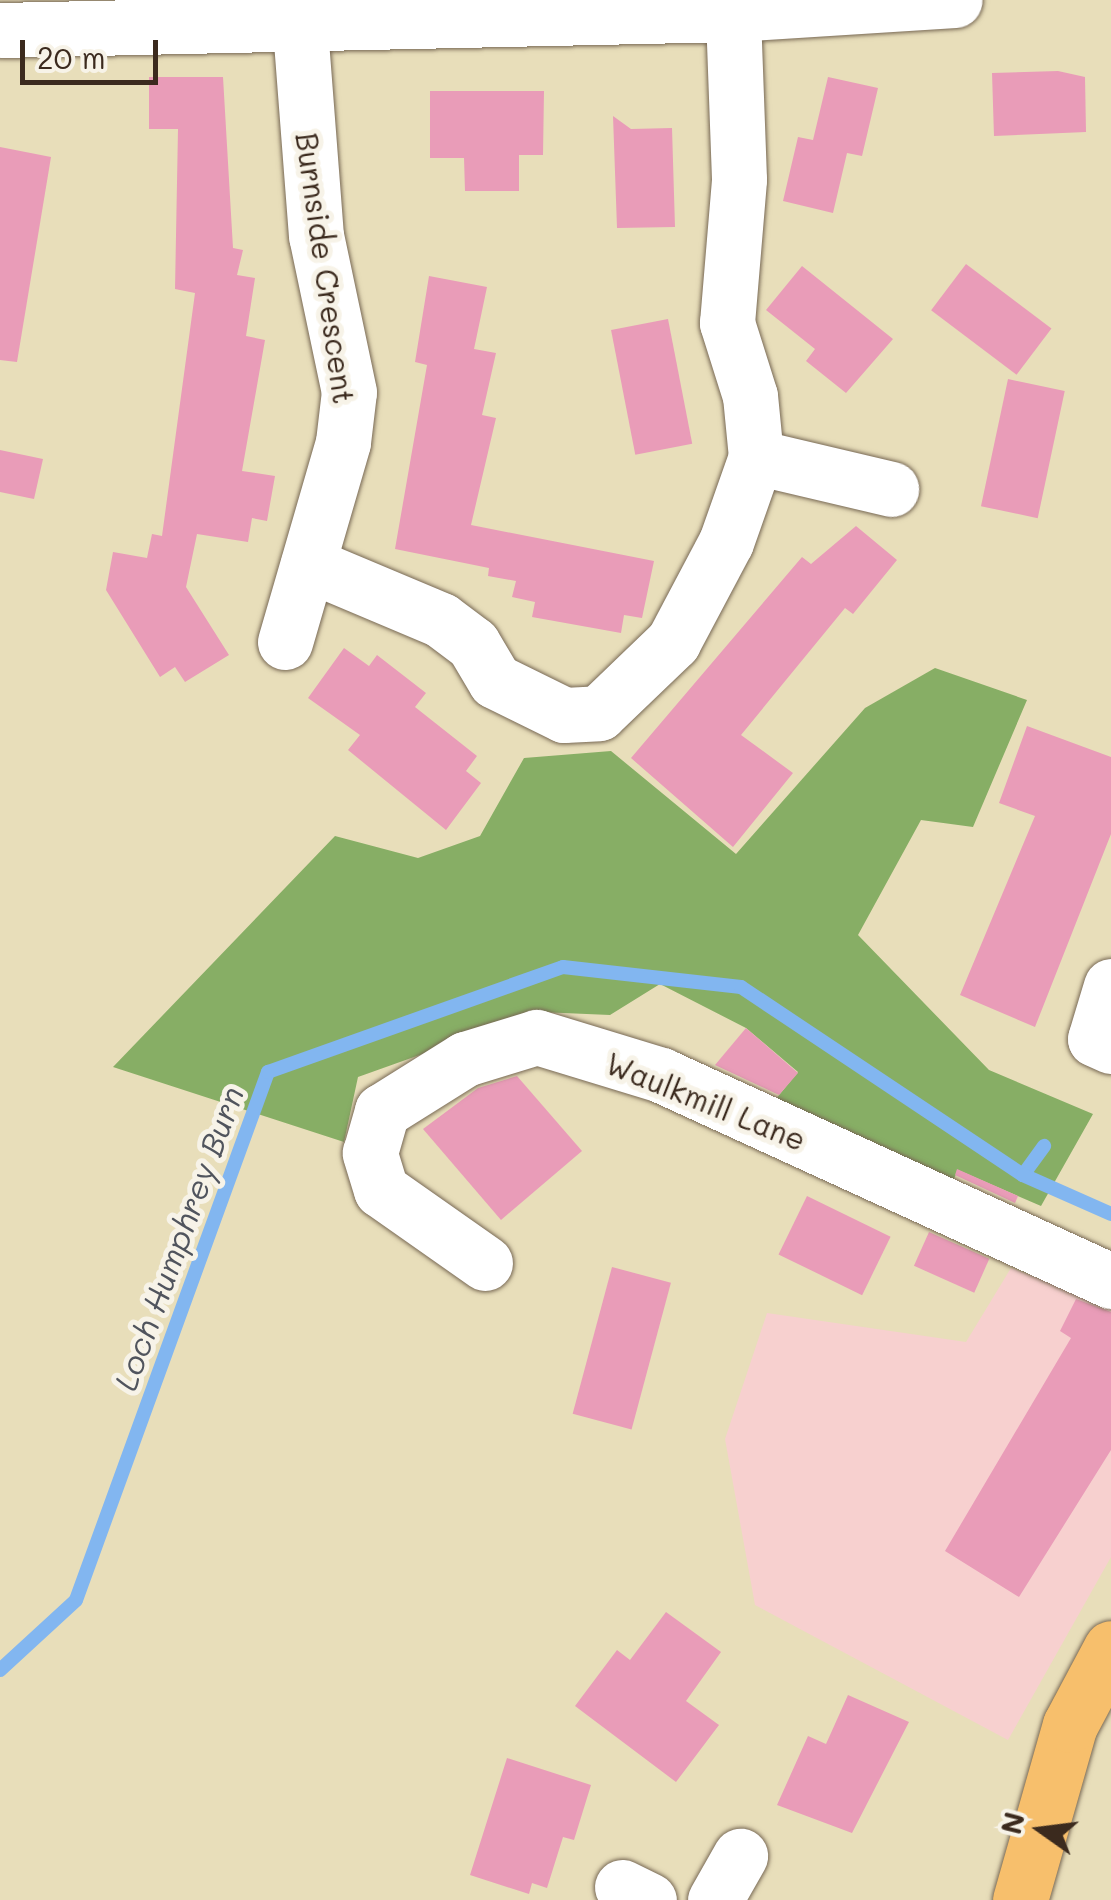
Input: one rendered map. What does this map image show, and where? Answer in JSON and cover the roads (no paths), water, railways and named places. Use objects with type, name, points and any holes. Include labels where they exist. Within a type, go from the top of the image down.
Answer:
[{"type":"main road","points":[[1020,1900],[1070,1725],[1111,1648]]},
{"type":"street","points":[[0,30],[300,27],[733,14],[954,0]]},
{"type":"street","points":[[308,564],[441,620],[531,705],[599,713],[672,642],[726,542],[756,457],[750,396],[727,323],[740,178],[733,14]]},
{"type":"street","name":"Burnside Crescent","points":[[285,642],[349,392],[316,236],[300,27]]},
{"type":"street","points":[[756,457],[891,489]]},
{"type":"street","points":[[1111,986],[1095,1039],[1111,1046]]},
{"type":"street","name":"Waulkmill Lane","points":[[485,1262],[381,1190],[370,1153],[382,1111],[465,1059],[537,1038],[661,1075],[1111,1281]]},
{"type":"waterway","name":"Loch Humphrey Burn","points":[[0,1670],[76,1600],[268,1072],[563,967],[741,987],[1023,1175],[1111,1214]]},
{"type":"waterway","points":[[1023,1175],[1044,1146]]}]
